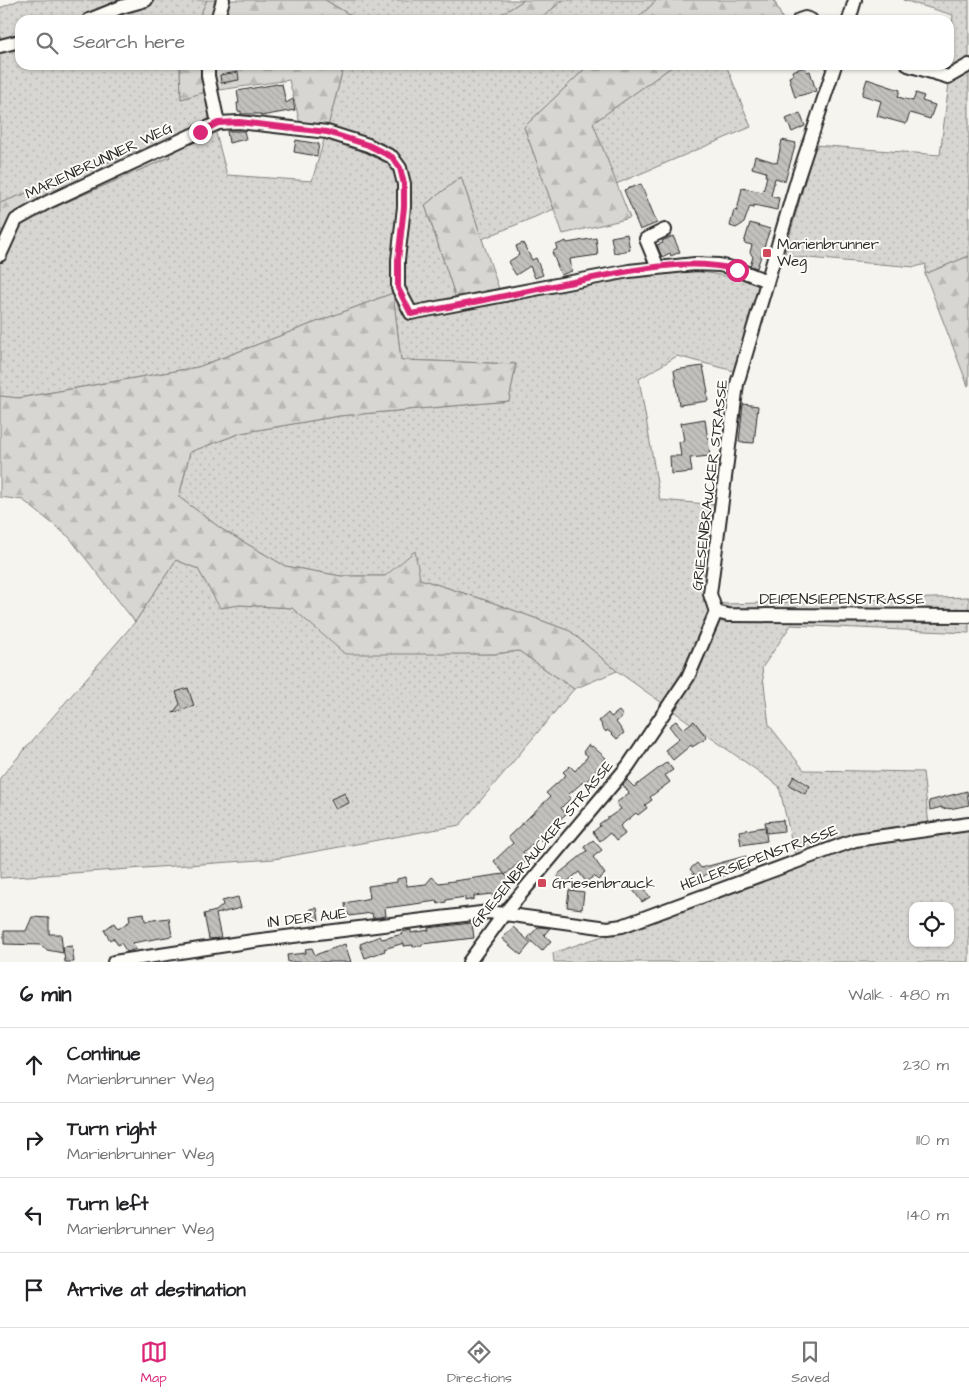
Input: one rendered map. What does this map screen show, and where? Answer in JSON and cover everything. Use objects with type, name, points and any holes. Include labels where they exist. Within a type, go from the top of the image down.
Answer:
[{"type":"street","points":[[101,15],[146,0]]},
{"type":"street","points":[[218,15],[223,0]]},
{"type":"street","points":[[850,15],[855,0]]},
{"type":"street","points":[[0,46],[15,42]]},
{"type":"street","points":[[925,70],[948,77],[969,65]]},
{"type":"street","points":[[208,70],[218,123]]},
{"type":"street","name":"GRIESENBRAUCKER STRASSE","points":[[469,962],[504,914],[628,766],[688,677],[716,612],[710,594],[737,384],[767,281],[833,70]]},
{"type":"street","name":"MARIENBRUNNER WEG","points":[[0,255],[16,220],[48,202],[218,123],[239,122],[327,132],[368,145],[392,157],[400,168],[404,184],[404,207],[398,260],[398,288],[411,314],[629,271],[695,264],[719,265],[767,281]]},
{"type":"street","points":[[658,268],[646,239],[666,230]]},
{"type":"street","name":"DEIPENSIEPENSTRASSE","points":[[716,612],[728,615],[969,616]]},
{"type":"street","name":"HEILERSIEPENSTRASSE","points":[[504,914],[608,928],[622,926],[855,840],[969,824]]},
{"type":"street","name":"IN DER AUE","points":[[116,962],[489,912],[504,914]]},
{"type":"green space","points":[[19,0],[207,0],[200,15],[15,15],[15,70],[180,70],[181,99],[205,92],[227,175],[312,181],[343,70],[584,70],[524,127],[554,209],[482,239],[461,177],[425,205],[460,310],[623,278],[696,271],[760,282],[734,371],[677,356],[639,379],[660,500],[718,505],[703,601],[726,604],[969,597],[969,633],[791,625],[762,668],[769,725],[804,770],[923,772],[930,834],[969,827],[969,962],[554,962],[553,953],[798,869],[779,786],[617,671],[570,631],[491,602],[420,579],[385,576],[341,576],[285,566],[223,530],[179,497],[190,452],[241,433],[339,416],[509,401],[516,364],[401,360],[393,293],[198,367],[18,398],[0,396],[0,231],[170,157],[164,142],[0,203],[0,8]]},
{"type":"green space","points":[[207,0],[325,0],[350,15],[200,15]]},
{"type":"green space","points":[[325,0],[524,0],[501,15],[350,15]]},
{"type":"green space","points":[[524,0],[563,0],[545,15],[501,15]]},
{"type":"green space","points":[[563,0],[657,0],[641,15],[545,15]]},
{"type":"green space","points":[[657,0],[774,0],[781,15],[641,15]]},
{"type":"green space","points":[[903,0],[969,0],[969,58],[954,67],[954,15]]},
{"type":"green space","points":[[180,70],[343,70],[328,126],[300,123],[289,80],[205,92],[181,99]]},
{"type":"green space","points":[[584,70],[667,70],[593,123],[630,218],[563,234],[524,127]]},
{"type":"green space","points":[[667,70],[728,70],[751,127],[616,184],[593,123]]},
{"type":"green space","points":[[969,71],[969,256],[925,274],[926,264],[915,267],[784,256],[815,145],[940,155],[949,83]]},
{"type":"green space","points":[[164,141],[170,157],[0,231],[0,203]]},
{"type":"green space","points":[[461,177],[500,292],[457,301],[425,205]]},
{"type":"green space","points":[[969,256],[969,385],[968,386],[925,274]]},
{"type":"green space","points":[[393,293],[401,360],[516,364],[509,401],[339,416],[241,433],[190,452],[179,497],[223,530],[285,566],[341,576],[385,576],[415,551],[420,579],[491,602],[570,631],[617,671],[574,689],[519,651],[494,654],[345,654],[292,608],[240,605],[220,608],[198,569],[176,560],[135,622],[69,537],[23,500],[0,497],[0,396],[19,398],[198,367]]},
{"type":"green space","points":[[176,560],[198,569],[220,607],[240,605],[292,608],[346,653],[494,654],[519,651],[574,689],[460,825],[274,859],[0,878],[0,778],[135,622]]},
{"type":"building","points":[[792,71],[810,71],[816,91],[795,97],[789,77],[793,75]]},
{"type":"building","points":[[238,72],[239,80],[221,83],[220,75]]},
{"type":"building","points":[[867,79],[900,90],[898,97],[913,101],[916,93],[924,96],[922,101],[935,105],[930,119],[910,113],[906,124],[877,116],[881,101],[862,95]]},
{"type":"building","points":[[282,84],[286,103],[293,99],[295,110],[261,116],[260,114],[241,114],[241,111],[238,112],[237,91]]},
{"type":"building","points":[[800,113],[805,126],[792,132],[786,119]]},
{"type":"building","points":[[227,131],[244,131],[246,139],[229,143]]},
{"type":"building","points":[[296,140],[319,144],[317,156],[294,152]]},
{"type":"building","points":[[782,140],[796,143],[785,181],[775,178],[771,196],[779,198],[777,210],[754,205],[754,207],[750,206],[744,223],[736,228],[730,226],[734,210],[737,211],[742,188],[763,192],[767,176],[765,176],[766,172],[752,168],[755,156],[777,163]]},
{"type":"building","points":[[641,184],[657,223],[640,230],[624,190]]},
{"type":"building","points":[[750,223],[770,229],[757,268],[750,266],[753,257],[750,252],[752,245],[744,243]]},
{"type":"building","points":[[627,234],[630,250],[614,253],[611,237]]},
{"type":"building","points":[[673,236],[680,252],[671,256],[670,253],[662,257],[657,245]]},
{"type":"building","points":[[596,238],[598,255],[570,259],[572,271],[561,275],[552,252],[557,249],[556,245],[566,241],[567,243]]},
{"type":"building","points":[[523,243],[532,260],[536,258],[543,275],[535,278],[530,266],[516,275],[508,262],[519,255],[516,246]]},
{"type":"building","points":[[703,366],[708,401],[679,405],[674,370]]},
{"type":"building","points":[[743,404],[758,406],[754,443],[739,442]]},
{"type":"building","points":[[705,419],[710,456],[690,458],[692,472],[671,474],[670,456],[681,456],[679,442],[684,441],[681,423]]},
{"type":"building","points":[[188,688],[194,706],[173,713],[180,704],[176,692]]},
{"type":"building","points":[[619,711],[623,716],[616,722],[624,733],[617,739],[607,730],[606,732],[599,721],[608,713],[611,717]]},
{"type":"building","points":[[676,721],[683,729],[694,721],[707,738],[692,747],[691,745],[673,760],[665,750],[679,739],[669,726]]},
{"type":"building","points":[[588,745],[592,746],[606,758],[585,783],[584,781],[568,795],[571,798],[561,808],[566,814],[549,829],[551,832],[541,841],[539,838],[523,852],[529,859],[522,865],[520,862],[505,875],[494,861],[513,843],[508,837],[550,797],[546,793],[566,775],[563,772],[570,766],[575,771],[588,756],[583,752]]},
{"type":"building","points":[[667,762],[673,770],[665,775],[670,782],[650,797],[652,800],[645,805],[647,808],[638,815],[636,813],[620,826],[625,834],[616,841],[610,833],[600,841],[593,832],[600,826],[599,824],[621,809],[616,803],[629,793],[623,785],[627,780],[634,787]]},
{"type":"building","points":[[794,776],[810,786],[805,794],[789,785]]},
{"type":"building","points":[[967,791],[969,805],[930,810],[929,801]]},
{"type":"building","points":[[345,793],[349,803],[335,809],[331,799]]},
{"type":"building","points":[[783,820],[784,831],[767,833],[765,822]]},
{"type":"building","points":[[765,827],[767,841],[741,845],[739,831]]},
{"type":"building","points":[[593,840],[602,850],[593,857],[605,874],[598,880],[594,876],[586,882],[579,872],[564,884],[557,875],[587,851],[584,847]]},
{"type":"building","points":[[746,856],[750,868],[742,871],[740,865],[722,870],[724,876],[715,879],[713,869],[699,880],[690,869],[697,863],[701,868]]},
{"type":"building","points":[[504,874],[511,881],[493,898],[492,894],[474,896],[474,899],[465,901],[465,897],[446,900],[446,902],[438,904],[437,901],[385,908],[386,916],[373,918],[372,913],[349,916],[346,913],[345,903],[370,898],[368,886],[397,882],[397,879],[406,877],[407,886],[426,884],[432,877],[439,883]]},
{"type":"building","points":[[640,884],[650,897],[642,902],[633,890]]},
{"type":"building","points":[[569,890],[584,892],[582,909],[567,907]]},
{"type":"building","points":[[238,897],[241,908],[216,914],[221,938],[209,939],[204,914],[216,911],[223,905],[222,901]]},
{"type":"building","points":[[317,908],[319,920],[304,922],[302,913],[310,912],[310,909]]},
{"type":"building","points":[[144,913],[145,921],[169,918],[172,936],[132,943],[136,949],[127,952],[121,943],[118,945],[113,938],[110,940],[104,930],[114,923],[118,929],[130,921],[129,915]]},
{"type":"building","points":[[32,917],[49,918],[49,934],[61,934],[63,953],[47,950],[41,945],[4,944],[4,931],[26,931]]},
{"type":"building","points":[[472,923],[474,938],[422,944],[422,946],[413,947],[413,945],[404,946],[404,943],[384,949],[385,951],[365,958],[360,944],[380,936],[382,939],[411,930],[411,933],[429,930],[428,928]]},
{"type":"building","points":[[513,927],[531,943],[521,955],[502,939]]},
{"type":"building","points":[[538,927],[550,928],[544,935],[551,941],[542,951],[528,938]]},
{"type":"building","points":[[345,944],[351,962],[288,962],[287,955],[306,953],[305,949],[312,948],[315,955]]},
{"type":"building","points":[[72,946],[74,962],[65,962],[63,947]]},
{"type":"place","name":"Marienbrunner Weg","points":[[767,253]]},
{"type":"place","name":"Griesenbrauck","points":[[542,883]]},
{"type":"route","points":[[200,132],[218,123],[239,122],[327,132],[368,145],[392,157],[400,168],[404,184],[404,207],[398,260],[398,288],[411,314],[629,271],[695,264],[719,265],[737,270]]}]
